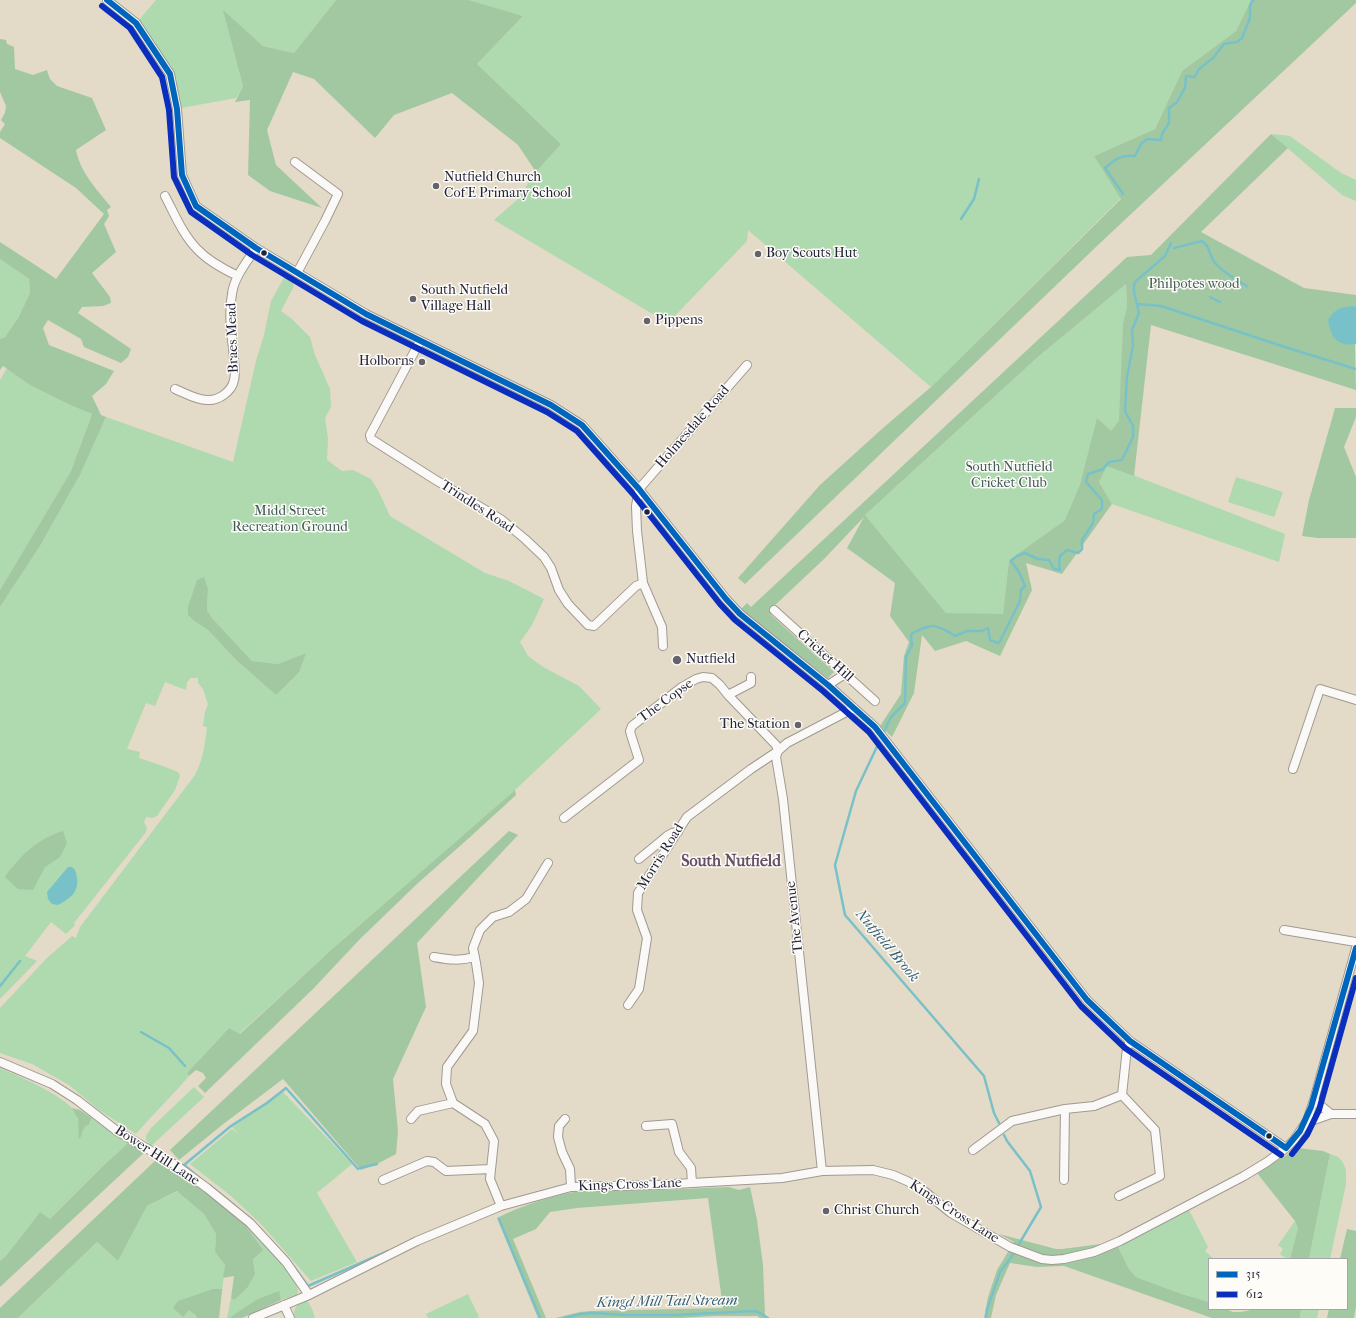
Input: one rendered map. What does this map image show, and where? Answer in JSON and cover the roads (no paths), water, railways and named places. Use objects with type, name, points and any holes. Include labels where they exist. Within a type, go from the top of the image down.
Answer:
[{"type":"street","points":[[107,0],[136,23],[170,74],[177,109],[182,175],[196,206],[256,248],[366,314],[551,405],[582,425],[639,489],[726,599],[740,614],[828,685],[875,727],[1087,1000],[1130,1041],[1286,1148]]},
{"type":"street","points":[[295,162],[338,194],[326,221],[297,273]]},
{"type":"street","points":[[165,196],[196,249],[217,265],[238,276]]},
{"type":"street","name":"Braes Mead","points":[[175,389],[196,398],[212,400],[226,393],[233,384],[235,371],[231,300],[233,288],[238,276],[256,248]]},
{"type":"street","name":"Trindles Road","points":[[420,340],[370,435],[371,439],[502,520],[525,539],[544,557],[551,568],[559,590],[568,604],[588,625],[594,626],[636,586],[642,583]]},
{"type":"street","name":"Holmesdale Road","points":[[639,489],[747,365]]},
{"type":"street","points":[[639,489],[636,506],[642,583],[662,627],[663,646]]},
{"type":"street","name":"Cricket Hill","points":[[774,610],[875,701]]},
{"type":"street","points":[[828,685],[845,674]]},
{"type":"street","name":"The Copse","points":[[564,818],[639,760],[630,731],[632,726],[664,701],[696,679],[703,677],[712,678],[728,695]]},
{"type":"street","points":[[751,677],[752,683],[728,695],[776,745],[778,751],[787,743],[854,708]]},
{"type":"street","points":[[1293,769],[1320,689],[1356,700]]},
{"type":"street","name":"Morris Road","points":[[628,1005],[639,989],[647,938],[637,910],[638,893],[687,817],[751,769],[778,751]]},
{"type":"street","name":"The Avenue","points":[[778,751],[776,757],[783,799],[822,1171]]},
{"type":"street","points":[[639,860],[667,836],[678,832]]},
{"type":"street","points":[[501,1206],[490,1179],[494,1142],[485,1124],[454,1103],[446,1084],[447,1067],[473,1031],[479,983],[473,948],[480,930],[493,917],[509,912],[526,900],[548,862]]},
{"type":"street","points":[[1284,930],[1356,942]]},
{"type":"street","name":"Kings Cross Lane","points":[[253,1318],[309,1295],[413,1243],[501,1206],[571,1187],[782,1178],[822,1171],[873,1170],[893,1175],[907,1181],[924,1191],[951,1213],[1022,1253],[1042,1259],[1052,1260],[1064,1259],[1094,1252],[1120,1241],[1244,1176],[1267,1162],[1294,1140],[1307,1121],[1314,1100],[1356,948]]},
{"type":"street","points":[[434,957],[462,960],[475,957]]},
{"type":"street","points":[[1122,1095],[1130,1041]]},
{"type":"street","name":"Bower Hill Lane","points":[[0,1062],[52,1084],[77,1100],[117,1131],[177,1166],[201,1184],[250,1223],[286,1262],[309,1295]]},
{"type":"street","points":[[973,1150],[1012,1121],[1065,1109],[1094,1106],[1122,1095]]},
{"type":"street","points":[[1119,1196],[1160,1176],[1155,1130],[1122,1095]]},
{"type":"street","points":[[1314,1100],[1331,1114]]},
{"type":"street","points":[[411,1119],[418,1111],[454,1103]]},
{"type":"street","points":[[1064,1180],[1065,1109]]},
{"type":"street","points":[[1307,1121],[1311,1122],[1331,1114],[1356,1114]]},
{"type":"street","points":[[565,1119],[559,1126],[558,1137],[562,1152],[570,1169],[571,1187]]},
{"type":"street","points":[[646,1126],[672,1124],[679,1152],[691,1168],[692,1183]]},
{"type":"street","points":[[382,1180],[427,1161],[434,1162],[446,1171],[491,1169]]},
{"type":"street","points":[[284,1305],[290,1318]]},
{"type":"water","points":[[1355,306],[1356,344],[1344,344],[1336,340],[1333,336],[1328,320],[1333,313],[1339,309]]},
{"type":"water","points":[[68,867],[72,867],[76,873],[77,883],[75,892],[58,905],[52,904],[48,899],[47,892]]},
{"type":"waterway","points":[[1123,194],[1105,168],[1118,158],[1135,156],[1141,144],[1147,139],[1161,140],[1162,134],[1169,123],[1169,108],[1177,102],[1185,88],[1186,76],[1195,77],[1199,69],[1213,58],[1224,44],[1237,42],[1242,38],[1250,18],[1250,6],[1254,0]]},
{"type":"waterway","points":[[961,219],[974,199],[979,179]]},
{"type":"waterway","points":[[1174,248],[1202,241],[1207,246],[1218,267],[1247,286]]},
{"type":"waterway","name":"Nutfield Brook","points":[[999,1123],[994,1113],[984,1076],[845,915],[835,865],[856,791],[891,717],[905,703],[906,657],[912,645],[911,634],[929,626],[938,627],[955,636],[967,631],[982,631],[988,628],[990,640],[999,643],[1020,601],[1021,590],[1025,586],[1019,572],[1011,561],[1017,556],[1025,553],[1038,559],[1049,560],[1054,569],[1060,570],[1060,556],[1067,550],[1078,553],[1082,549],[1082,540],[1093,523],[1094,514],[1102,509],[1102,500],[1086,482],[1088,474],[1103,469],[1109,462],[1122,460],[1133,437],[1133,426],[1125,411],[1127,377],[1133,345],[1132,330],[1139,313],[1134,292],[1134,285],[1136,281],[1165,256],[1171,243]]},
{"type":"waterway","points":[[1210,297],[1220,302]]},
{"type":"waterway","points":[[1137,304],[1161,306],[1356,369]]},
{"type":"waterway","points":[[0,986],[20,961]]},
{"type":"waterway","points":[[141,1032],[169,1048],[185,1066]]},
{"type":"waterway","points":[[202,1180],[184,1165],[231,1126],[267,1103],[286,1088],[358,1169]]},
{"type":"waterway","name":"Nutfield Brook","points":[[986,1318],[987,1310],[1000,1272],[1010,1259],[1041,1207],[1030,1171],[1004,1135]]},
{"type":"waterway","points":[[360,1168],[377,1164]]},
{"type":"waterway","points":[[214,1189],[235,1206]]},
{"type":"waterway","points":[[499,1219],[540,1318]]},
{"type":"waterway","points":[[289,1260],[308,1286],[388,1251]]},
{"type":"waterway","name":"Kingd Mill Tail Stream","points":[[564,1318],[593,1313],[625,1315],[674,1315],[755,1311],[768,1318]]},
{"type":"place","name":"Nutfield Church CofE Primary School","points":[[436,186]]},
{"type":"place","name":"Boy Scouts Hut","points":[[758,254]]},
{"type":"place","name":"South Nutfield Village Hall","points":[[413,299]]},
{"type":"place","name":"Pippens","points":[[647,321]]},
{"type":"place","name":"Holborns","points":[[422,362]]},
{"type":"place","name":"Nutfield","points":[[677,660]]},
{"type":"place","name":"The Station","points":[[798,725]]},
{"type":"place","name":"Christ Church","points":[[826,1211]]},
{"type":"district","name":"South Nutfield","points":[[731,862]]},
{"type":"park label","name":"Philpotes wood","points":[[1194,285]]},
{"type":"park label","name":"South Nutfield Cricket Club","points":[[1009,476]]},
{"type":"park label","name":"Midd Street Recreation Ground","points":[[290,520]]}]
